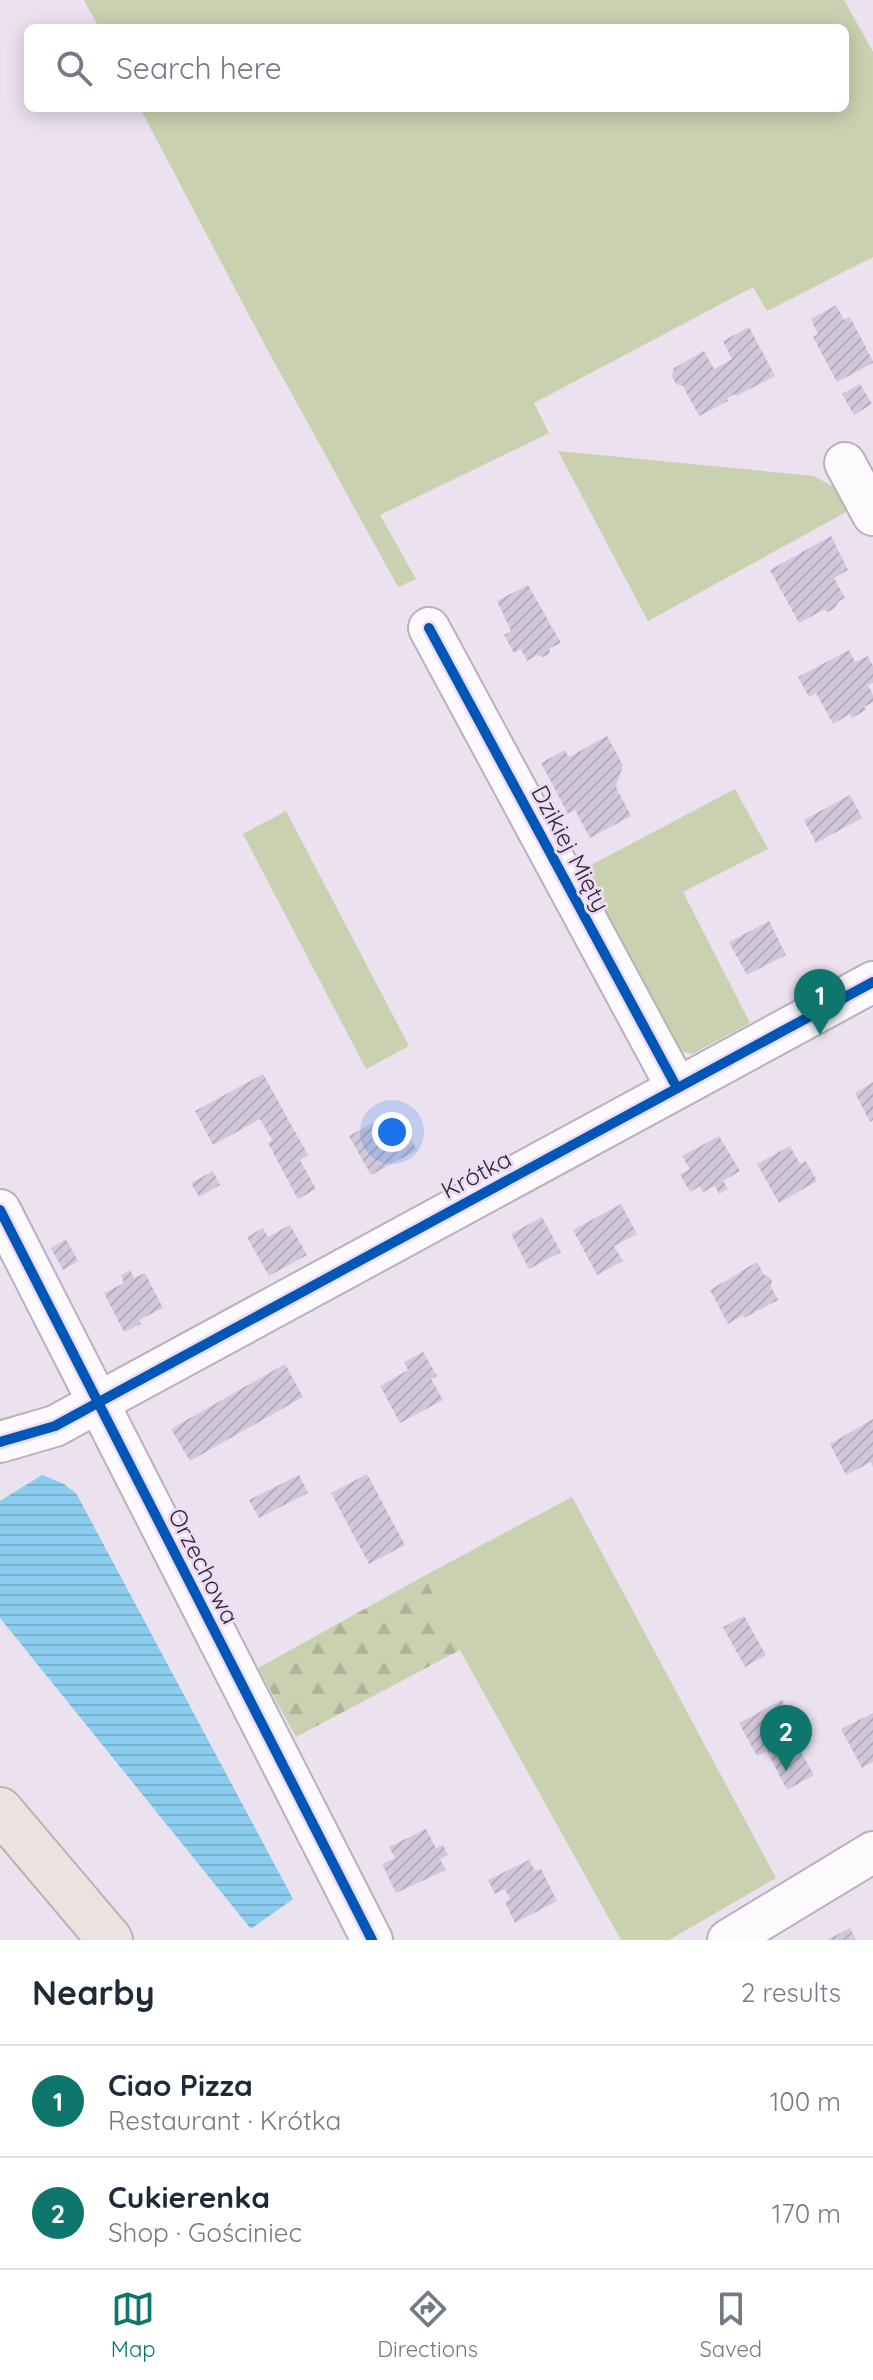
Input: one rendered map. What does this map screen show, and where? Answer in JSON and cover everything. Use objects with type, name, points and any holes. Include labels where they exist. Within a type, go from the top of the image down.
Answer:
[{"type":"highway","points":[[0,1810],[110,1940]]},
{"type":"street","points":[[845,463],[873,515]]},
{"type":"street","name":"Dzikiej Mięty","points":[[429,628],[677,1088]]},
{"type":"street","name":"Krótka","points":[[0,1442],[55,1426],[873,982]]},
{"type":"street","name":"Orzechowa","points":[[0,1210],[372,1940]]},
{"type":"street","points":[[728,1940],[873,1852]]},
{"type":"green space","points":[[84,0],[844,0],[873,52],[873,257],[767,311],[753,287],[534,403],[549,433],[380,515],[416,579],[398,587],[260,336],[142,112],[849,112],[849,24],[97,24]]},
{"type":"green space","points":[[558,451],[814,476],[834,487],[848,511],[648,621]]},
{"type":"green space","points":[[735,789],[768,849],[683,892],[750,1023],[692,1054],[669,1048],[574,874]]},
{"type":"green space","points":[[286,811],[409,1046],[366,1069],[243,834]]},
{"type":"green space","points":[[572,1497],[776,1878],[669,1940],[621,1940],[460,1650],[424,1576]]},
{"type":"green space","points":[[424,1576],[460,1650],[296,1737],[258,1668]]},
{"type":"water","points":[[42,1475],[76,1493],[293,1899],[251,1929],[0,1618],[0,1501]]},
{"type":"building","points":[[836,305],[844,320],[850,317],[873,361],[837,382],[813,337],[818,334],[811,319]]},
{"type":"building","points":[[749,327],[775,376],[727,398],[728,401],[699,416],[683,386],[676,384],[672,376],[674,368],[704,351],[714,369],[732,359],[723,341]]},
{"type":"building","points":[[860,384],[872,404],[854,415],[842,394]]},
{"type":"building","points":[[831,536],[848,570],[834,578],[845,598],[828,612],[823,610],[799,623],[770,570]]},
{"type":"building","points":[[528,585],[561,643],[550,648],[549,654],[543,657],[537,655],[527,661],[521,649],[514,653],[504,635],[511,631],[497,601]]},
{"type":"building","points":[[849,650],[855,662],[868,656],[873,666],[873,683],[868,685],[873,702],[852,718],[850,714],[833,724],[816,693],[809,697],[798,677]]},
{"type":"building","points":[[607,736],[623,765],[616,787],[631,816],[590,838],[575,810],[568,814],[541,763],[565,750],[569,757]]},
{"type":"building","points":[[850,795],[862,818],[816,843],[804,820]]},
{"type":"building","points":[[769,921],[786,955],[747,975],[729,942]]},
{"type":"building","points":[[263,1074],[308,1155],[300,1160],[316,1189],[298,1199],[268,1143],[272,1140],[260,1119],[213,1145],[195,1111]]},
{"type":"building","points":[[873,1082],[873,1120],[870,1122],[855,1093]]},
{"type":"building","points":[[395,1111],[417,1150],[371,1175],[349,1136]]},
{"type":"building","points":[[719,1136],[740,1171],[723,1181],[728,1189],[719,1194],[715,1186],[703,1192],[700,1186],[690,1192],[680,1174],[690,1169],[682,1156]]},
{"type":"building","points":[[790,1146],[800,1164],[806,1161],[817,1181],[779,1203],[757,1164]]},
{"type":"building","points":[[213,1171],[220,1185],[199,1197],[191,1183]]},
{"type":"building","points":[[621,1204],[637,1234],[614,1246],[623,1261],[597,1275],[573,1230]]},
{"type":"building","points":[[542,1217],[561,1252],[529,1269],[511,1234]]},
{"type":"building","points":[[290,1225],[307,1255],[269,1276],[247,1237],[263,1228],[268,1237]]},
{"type":"building","points":[[66,1239],[78,1261],[63,1270],[51,1248]]},
{"type":"building","points":[[757,1262],[764,1275],[770,1277],[778,1300],[728,1324],[710,1290]]},
{"type":"building","points":[[130,1270],[134,1278],[145,1273],[163,1308],[124,1332],[104,1293],[124,1283],[121,1275]]},
{"type":"building","points":[[423,1352],[437,1376],[431,1379],[443,1400],[400,1423],[380,1386],[408,1370],[404,1362]]},
{"type":"building","points":[[285,1364],[303,1397],[190,1461],[171,1429]]},
{"type":"building","points":[[873,1419],[873,1467],[871,1462],[846,1475],[830,1444]]},
{"type":"building","points":[[367,1474],[405,1545],[369,1564],[331,1493]]},
{"type":"building","points":[[299,1475],[308,1493],[259,1518],[249,1500]]},
{"type":"building","points":[[744,1616],[766,1655],[745,1667],[723,1627]]},
{"type":"building","points":[[782,1700],[800,1733],[793,1737],[814,1775],[787,1790],[767,1751],[757,1756],[739,1723]]},
{"type":"building","points":[[873,1713],[873,1762],[862,1768],[841,1729]]},
{"type":"building","points":[[426,1829],[436,1848],[443,1845],[448,1855],[440,1859],[446,1870],[396,1893],[382,1864],[395,1858],[389,1847]]},
{"type":"building","points":[[529,1860],[535,1871],[541,1869],[557,1901],[515,1923],[505,1902],[510,1899],[505,1889],[495,1894],[488,1880]]},
{"type":"building","points":[[850,1928],[856,1940],[827,1940]]},
{"type":"cycle path","points":[[429,628],[677,1088]]},
{"type":"cycle path","points":[[0,1442],[55,1426],[873,982]]},
{"type":"cycle path","points":[[0,1210],[372,1940]]},
{"type":"place","name":"Ciao Pizza","points":[[820,1035]]},
{"type":"place","name":"Cukierenka","points":[[786,1771]]}]
